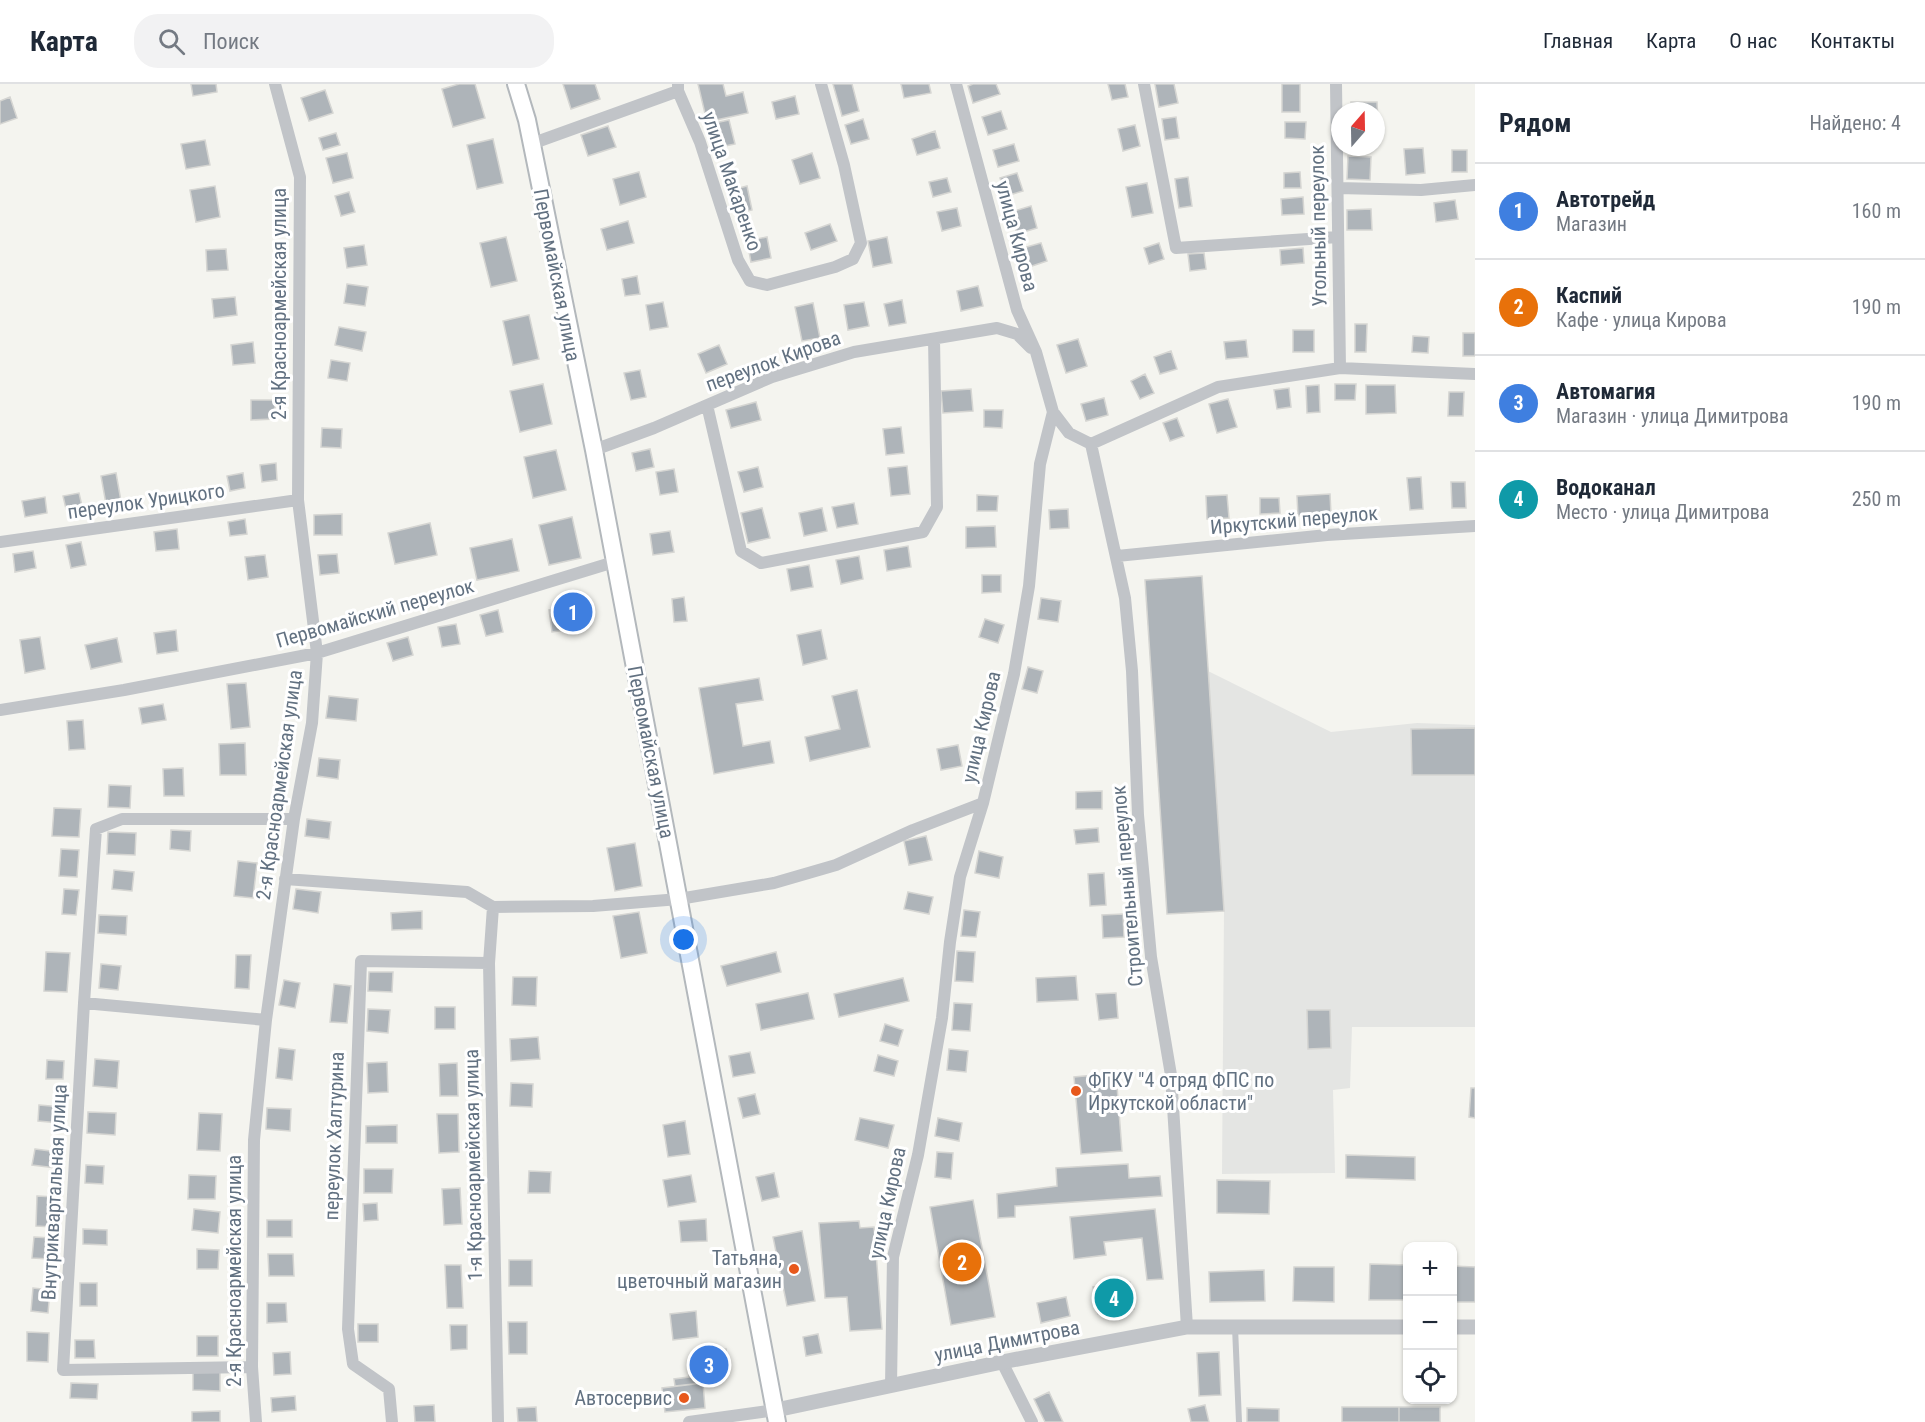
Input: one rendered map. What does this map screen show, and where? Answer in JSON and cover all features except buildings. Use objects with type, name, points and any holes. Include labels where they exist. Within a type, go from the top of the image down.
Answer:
[{"type":"main road","name":"Первомайская улица","points":[[516,84],[527,120],[594,450],[776,1416]]},
{"type":"street","name":"2-я Красноармейская улица","points":[[256,1422],[252,1367],[254,1140],[266,1020],[285,879],[312,723],[317,653],[298,500],[300,177],[275,84]]},
{"type":"street","name":"улица Макаренко","points":[[531,144],[678,88],[700,142],[738,260],[750,281],[767,285],[853,259],[861,243],[844,165],[821,84]]},
{"type":"street","name":"улица Кирова","points":[[891,1386],[893,1257],[918,1155],[942,1017],[960,877],[983,803],[1014,674],[1029,586],[1040,464],[1053,412],[1036,351],[1017,310],[956,84]]},
{"type":"street","points":[[1144,84],[1176,248],[1338,237]]},
{"type":"street","name":"Угольный переулок","points":[[1336,84],[1340,368]]},
{"type":"street","points":[[1338,188],[1421,190],[1475,185]]},
{"type":"street","name":"переулок Кирова","points":[[594,450],[654,428],[772,377],[854,352],[997,328],[1017,334],[1036,351]]},
{"type":"street","points":[[707,405],[741,551],[761,563],[922,532],[937,507],[934,339]]},
{"type":"street","points":[[1053,412],[1069,433],[1091,444],[1218,387],[1340,368],[1475,374]]},
{"type":"street","name":"Строительный переулок","points":[[1091,444],[1125,598],[1132,671],[1138,815],[1151,957],[1171,1075],[1187,1327]]},
{"type":"street","name":"переулок Урицкого","points":[[0,542],[298,500]]},
{"type":"street","name":"Иркутский переулок","points":[[1116,556],[1327,535],[1475,526]]},
{"type":"street","name":"Первомайский переулок","points":[[0,710],[124,690],[317,653],[614,562]]},
{"type":"street","points":[[285,879],[467,892],[493,907],[593,906],[679,899],[774,883],[836,865],[913,830],[983,803]]},
{"type":"street","name":"Внутриквартальная улица","points":[[252,1367],[63,1370],[96,830],[122,819],[294,819]]},
{"type":"street","name":"1-я Красноармейская улица","points":[[493,907],[489,963],[498,1422]]},
{"type":"street","name":"переулок Халтурина","points":[[392,1422],[388,1389],[353,1364],[348,1329],[361,961],[489,963]]},
{"type":"street","points":[[84,1003],[266,1020]]},
{"type":"street","name":"улица Димитрова","points":[[689,1422],[776,1416],[891,1386],[1002,1362],[1187,1327],[1403,1327]]},
{"type":"street","points":[[1457,1327],[1475,1327]]},
{"type":"street","points":[[1002,1362],[1032,1422]]},
{"type":"lane","points":[[1235,1326],[1239,1422]]},
{"type":"shaded area","points":[[1202,576],[1208,671],[1331,732],[1417,723],[1475,725],[1475,1027],[1352,1027],[1350,1088],[1333,1090],[1335,1173],[1222,1174],[1224,911],[1167,914],[1145,580]]},
{"type":"place","name":"Автотрейд","points":[[573,612]]},
{"type":"place","name":"ФГКУ \"4 отряд ФПС по Иркутской области\"","points":[[1076,1091]]},
{"type":"place","name":"Каспий","points":[[962,1262]]},
{"type":"place","name":"Татьяна, цветочный магазин","points":[[794,1269]]},
{"type":"place","name":"Водоканал","points":[[1114,1298]]},
{"type":"place","name":"Автомагия","points":[[709,1365]]},
{"type":"place","name":"Автосервис","points":[[684,1398]]}]
